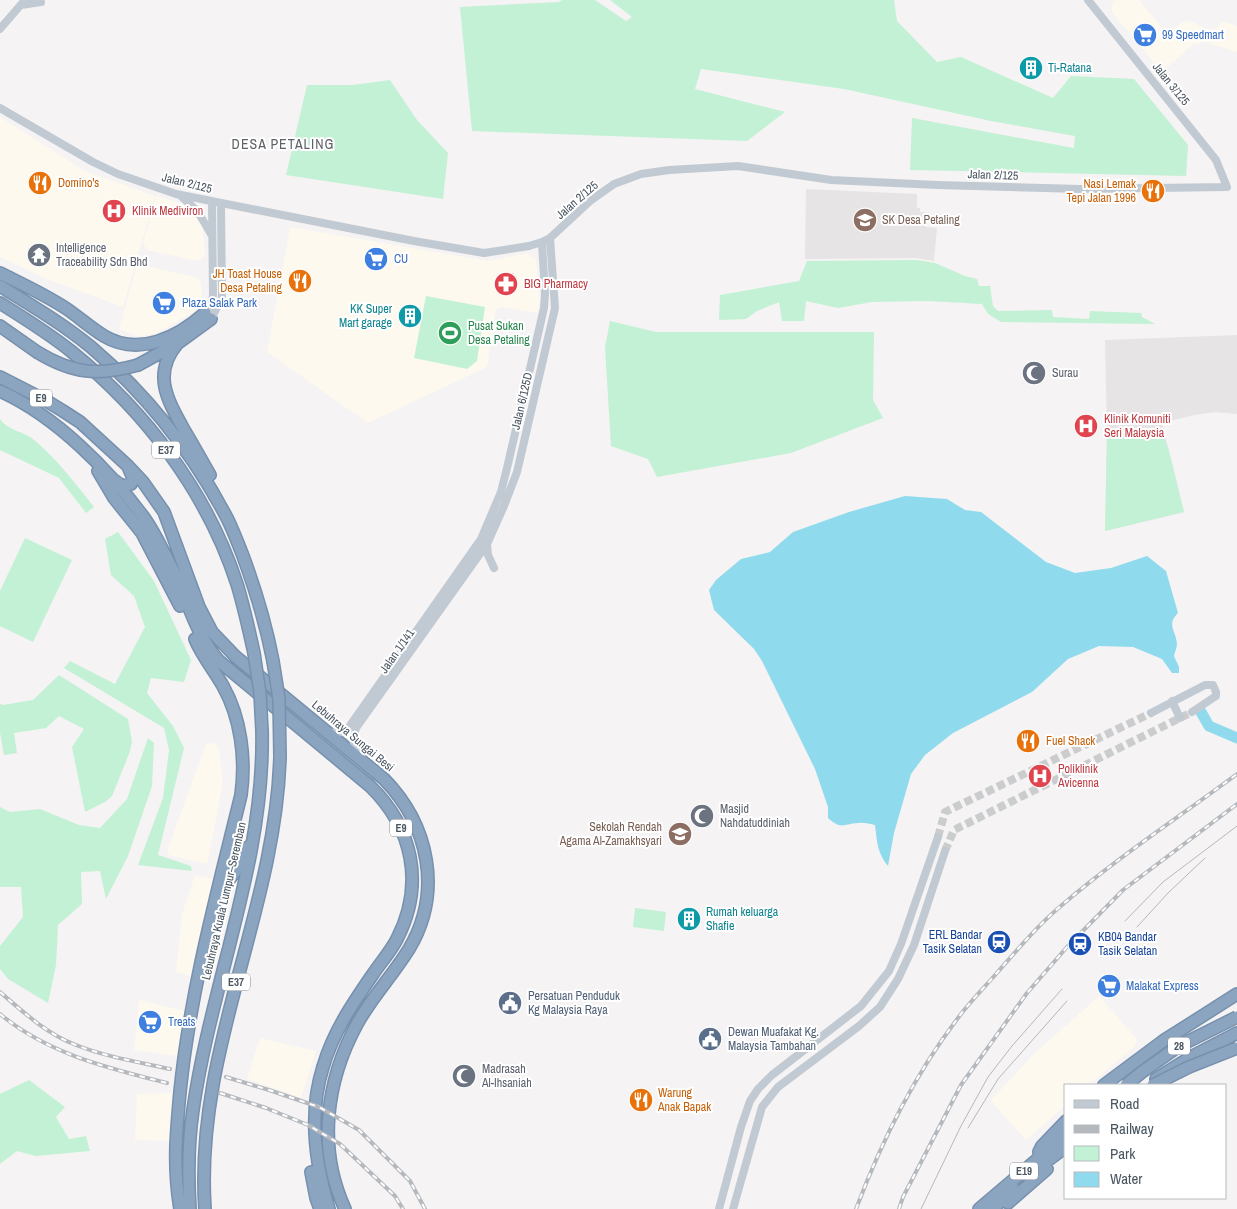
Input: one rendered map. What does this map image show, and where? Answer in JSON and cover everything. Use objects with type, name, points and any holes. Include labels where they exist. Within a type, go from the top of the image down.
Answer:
[{"type":"highway","points":[[0,273],[60,305],[104,336],[126,344],[141,345],[157,342],[208,316]]},
{"type":"highway","name":"E37","points":[[0,286],[75,335],[120,374],[173,434],[228,519],[252,579],[266,622],[279,700],[280,756],[276,809],[263,877],[222,1036],[211,1090],[204,1145],[205,1209]]},
{"type":"highway","name":"Lebuhraya Kuala Lumpur–Seremban","points":[[0,303],[71,351],[104,379],[145,423],[175,462],[205,511],[227,559],[243,606],[254,654],[260,693],[263,773],[251,857],[206,1037],[197,1082],[190,1143],[190,1209]]},
{"type":"highway","points":[[0,326],[56,363],[78,370],[98,372],[124,369],[138,365],[204,326],[208,316]]},
{"type":"highway","points":[[178,343],[166,364],[165,390],[212,478],[214,496]]},
{"type":"highway","name":"Lebuhraya Sungai Besi","points":[[0,378],[45,400],[80,422],[143,482],[158,503],[172,531],[199,607],[212,632],[236,658],[394,788],[412,815],[420,832],[425,851],[428,886],[423,913],[409,949],[374,995],[357,1024],[332,1085],[328,1150],[333,1177],[345,1209]]},
{"type":"highway","name":"E9","points":[[0,391],[48,418],[65,433],[108,476],[145,520],[173,571],[206,645],[219,661],[356,773],[383,798],[399,822],[410,854],[412,887],[407,916],[396,941],[345,1015],[323,1065],[316,1094],[315,1141],[320,1180],[329,1209]]},
{"type":"highway","points":[[89,456],[114,498],[142,533],[172,588],[200,651],[224,688],[235,716],[242,749],[243,783],[196,990],[182,1072],[175,1149],[180,1209]]},
{"type":"highway","points":[[108,476],[122,486],[129,486],[133,478],[128,466]]},
{"type":"highway","points":[[145,520],[138,508],[137,502],[139,498],[149,497],[158,503]]},
{"type":"highway","points":[[217,896],[240,864],[255,832]]},
{"type":"highway","points":[[1105,1084],[1162,1041],[1237,994]]},
{"type":"highway","points":[[1126,1084],[1179,1046],[1237,1016]]},
{"type":"highway","name":"28","points":[[1150,1084],[1191,1057],[1237,1033]]},
{"type":"highway","points":[[1155,1084],[1235,1046]]},
{"type":"highway","points":[[1163,1084],[1235,1046]]},
{"type":"highway","points":[[1035,1160],[1042,1146],[1064,1123]]},
{"type":"highway","points":[[979,1209],[1064,1137]]},
{"type":"highway","name":"E19","points":[[985,1209],[1064,1137]]},
{"type":"highway","points":[[315,1141],[310,1155],[312,1178],[320,1209]]},
{"type":"highway","name":"E19","points":[[992,1209],[1022,1179],[1064,1148]]},
{"type":"highway","points":[[1001,1209],[1064,1154]]},
{"type":"street","name":"Jalan 3/125","points":[[1088,0],[1208,149],[1216,160],[1227,187]]},
{"type":"street","points":[[0,29],[23,2],[41,2]]},
{"type":"street","name":"Jalan 2/125","points":[[0,108],[93,162],[118,174],[180,195],[414,242],[484,253],[514,249],[546,240],[590,201],[614,184],[641,174],[669,170],[738,166],[818,178],[937,185],[1080,189],[1227,187]]},
{"type":"street","points":[[180,195],[198,212],[212,238]]},
{"type":"street","points":[[208,316],[213,295],[212,201]]},
{"type":"street","points":[[208,316],[218,307],[222,293],[222,203]]},
{"type":"street","name":"Jalan 6/125D","points":[[472,557],[487,544],[517,472],[555,308],[546,240]]},
{"type":"street","name":"Jalan 6/125D","points":[[472,557],[501,492],[508,468],[544,308],[546,240]]},
{"type":"street","points":[[487,544],[488,555],[494,568]]},
{"type":"street","name":"Jalan 1/141","points":[[327,733],[338,734],[344,732],[349,727],[472,557]]},
{"type":"street","name":"Jalan 1/141","points":[[361,760],[355,747],[356,728],[472,557]]},
{"type":"street","points":[[1151,713],[1205,685],[1213,685],[1216,696],[1192,712]]},
{"type":"street","points":[[1172,701],[1180,718]]},
{"type":"street","points":[[719,1209],[750,1101],[758,1089],[778,1070],[809,1048],[861,1006],[889,971],[901,944],[938,837]]},
{"type":"street","points":[[733,1209],[762,1107],[778,1087],[859,1026],[880,1007],[898,979],[914,945],[945,851]]},
{"type":"shaded area","points":[[1116,0],[1139,0],[1167,34],[1182,22],[1190,21],[1207,29],[1216,29],[1223,21],[1237,26],[1237,52],[1205,42],[1193,44],[1162,72],[1112,12],[1112,5]]},
{"type":"shaded area","points":[[0,117],[85,171],[155,196],[123,307],[44,278],[0,257]]},
{"type":"shaded area","name":"SK Desa Petaling","points":[[806,189],[917,194],[917,208],[920,208],[920,212],[925,212],[926,227],[937,228],[934,261],[916,258],[805,259]]},
{"type":"shaded area","points":[[156,196],[187,205],[202,222],[205,255],[201,259],[197,261],[147,250],[143,243]]},
{"type":"shaded area","points":[[290,227],[488,261],[527,253],[536,260],[540,300],[538,313],[501,307],[496,309],[487,367],[368,423],[267,352]]},
{"type":"shaded area","name":"Plaza Salak Park","points":[[142,265],[196,277],[201,284],[202,298],[195,311],[155,334],[137,336],[119,329],[136,268]]},
{"type":"shaded area","points":[[1237,335],[1237,414],[1215,412],[1162,423],[1184,512],[1105,531],[1107,433],[1105,340]]},
{"type":"shaded area","points":[[206,744],[216,744],[219,749],[223,783],[207,864],[171,856],[167,851]]},
{"type":"shaded area","points":[[195,875],[215,879],[195,978],[176,972],[182,914]]},
{"type":"shaded area","points":[[1099,996],[1137,1040],[1134,1047],[1090,1084],[1064,1084],[1064,1107],[1026,1140],[992,1102],[992,1099],[1034,1054]]},
{"type":"shaded area","points":[[139,1000],[185,1011],[179,1056],[134,1050]]},
{"type":"shaded area","points":[[260,1038],[316,1051],[301,1098],[247,1079]]},
{"type":"shaded area","points":[[172,1093],[171,1141],[135,1140],[137,1094]]},
{"type":"green space","points":[[562,0],[595,0],[626,21],[632,17],[610,0],[894,0],[897,21],[937,62],[961,57],[1053,98],[1071,76],[1134,79],[1188,145],[1186,176],[910,170],[912,118],[1074,148],[1075,136],[991,121],[844,89],[701,69],[695,89],[785,112],[747,141],[472,131],[460,7],[559,2]]},
{"type":"green space","points":[[390,80],[417,120],[448,153],[443,199],[286,175],[307,85],[353,85]]},
{"type":"green space","points":[[917,260],[935,263],[977,279],[979,286],[990,286],[993,306],[998,311],[1052,310],[1053,317],[1089,319],[1090,311],[1141,313],[1142,317],[1155,324],[1001,322],[988,314],[982,304],[928,301],[872,302],[838,308],[806,301],[804,321],[782,321],[779,302],[757,311],[746,319],[719,320],[720,295],[799,281],[807,261]]},
{"type":"green space","name":"Pusat Sukan Desa Petaling","points":[[426,296],[485,307],[477,361],[467,369],[414,358]]},
{"type":"green space","points":[[610,321],[656,332],[874,332],[873,400],[883,418],[791,453],[657,477],[648,459],[611,446],[605,347]]},
{"type":"green space","points":[[0,419],[7,426],[29,436],[42,447],[94,507],[86,513],[59,478],[0,450]]},
{"type":"green space","points":[[1107,433],[1163,435],[1169,451],[1184,512],[1105,531]]},
{"type":"green space","points":[[118,532],[154,581],[191,660],[184,682],[151,678],[147,693],[173,726],[184,748],[158,855],[191,866],[192,871],[138,865],[163,798],[169,750],[164,728],[64,668],[70,661],[115,684],[145,627],[134,596],[111,575],[105,539]]},
{"type":"green space","points":[[25,538],[72,560],[33,642],[0,626],[0,591]]},
{"type":"green space","points":[[59,675],[128,719],[132,742],[112,796],[105,802],[85,812],[72,747],[84,729],[59,716],[46,728],[14,733],[17,753],[4,755],[0,733],[0,704],[33,700]]},
{"type":"green space","points":[[148,738],[154,743],[152,786],[128,856],[106,899],[100,871],[81,872],[82,904],[58,925],[56,965],[48,1003],[8,979],[0,969],[0,946],[23,917],[21,887],[0,887],[0,807],[10,812],[40,809],[79,825],[100,828],[127,799]]},
{"type":"green space","points":[[635,908],[666,912],[664,931],[633,927]]},
{"type":"green space","points":[[29,1080],[65,1107],[56,1117],[69,1139],[86,1136],[90,1151],[36,1156],[17,1151],[0,1164],[0,1094]]},
{"type":"water","points":[[905,496],[947,499],[965,510],[981,512],[1046,562],[1075,573],[1111,568],[1147,556],[1166,571],[1178,613],[1174,617],[1172,624],[1177,644],[1174,656],[1179,667],[1179,673],[1172,673],[1162,659],[1133,647],[1099,646],[1068,659],[1032,692],[953,733],[925,755],[911,774],[894,833],[888,866],[880,852],[875,825],[862,823],[839,825],[828,818],[828,807],[815,769],[762,661],[754,649],[714,610],[709,590],[716,580],[741,559],[770,552],[793,532],[849,512]]},
{"type":"waterway","points":[[1201,712],[1209,726],[1237,738]]},
{"type":"tunnel","points":[[945,851],[954,830],[1192,712]]},
{"type":"tunnel","points":[[938,837],[945,812],[1151,713]]},
{"type":"tram line","points":[[1125,921],[1163,882],[1237,826]]},
{"type":"tram line","points":[[1137,927],[1168,893],[1205,858]]},
{"type":"tram line","points":[[921,1209],[961,1126],[988,1077],[1012,1046],[1062,989]]},
{"type":"tram line","points":[[968,1128],[998,1079],[1067,1001]]},
{"type":"railway","points":[[856,1209],[876,1160],[911,1089],[939,1044],[975,998],[1028,938],[1062,905],[1126,854],[1237,774]]},
{"type":"railway","points":[[899,1209],[903,1197],[961,1085],[1027,993],[1067,947],[1123,890],[1237,804]]},
{"type":"railway","points":[[0,992],[36,1022],[55,1035],[76,1045],[99,1053],[170,1069]]},
{"type":"railway","points":[[0,1014],[38,1040],[79,1058],[167,1083]]},
{"type":"railway","points":[[226,1077],[319,1107],[359,1130],[410,1181],[425,1209]]},
{"type":"railway","points":[[220,1093],[266,1108],[308,1125],[340,1144],[395,1196],[403,1209]]},
{"type":"place","name":"99 Speedmart","points":[[1145,35]]},
{"type":"place","name":"Ti-Ratana","points":[[1031,68]]},
{"type":"place","name":"Domino's","points":[[40,183]]},
{"type":"place","name":"Nasi Lemak Tepi Jalan 1996","points":[[1153,191]]},
{"type":"place","name":"Klinik Mediviron","points":[[114,211]]},
{"type":"place","name":"SK Desa Petaling","points":[[865,220]]},
{"type":"place","name":"Intelligence Traceability Sdn Bhd","points":[[39,255]]},
{"type":"place","name":"CU","points":[[376,259]]},
{"type":"place","name":"JH Toast House Desa Petaling","points":[[300,281]]},
{"type":"place","name":"BIG Pharmacy","points":[[506,284]]},
{"type":"place","name":"Plaza Salak Park","points":[[164,303]]},
{"type":"place","name":"KK Super Mart garage","points":[[410,316]]},
{"type":"place","name":"Pusat Sukan Desa Petaling","points":[[450,333]]},
{"type":"place","name":"Surau","points":[[1034,373]]},
{"type":"place","name":"Klinik Komuniti Seri Malaysia","points":[[1086,426]]},
{"type":"place","name":"Fuel Shack","points":[[1028,741]]},
{"type":"place","name":"Poliklinik Avicenna","points":[[1040,776]]},
{"type":"place","name":"Masjid Nahdatuddiniah","points":[[702,816]]},
{"type":"place","name":"Sekolah Rendah Agama Al-Zamakhsyari","points":[[680,834]]},
{"type":"place","name":"Rumah keluarga Shafie","points":[[689,919]]},
{"type":"place","name":"ERL Bandar Tasik Selatan","points":[[999,942]]},
{"type":"place","name":"KB04 Bandar Tasik Selatan","points":[[1080,944]]},
{"type":"place","name":"Malakat Express","points":[[1109,986]]},
{"type":"place","name":"Persatuan Penduduk Kg Malaysia Raya","points":[[510,1003]]},
{"type":"place","name":"Treats","points":[[150,1022]]},
{"type":"place","name":"Dewan Muafakat Kg. Malaysia Tambahan","points":[[710,1039]]},
{"type":"place","name":"Madrasah Al-Ihsaniah","points":[[464,1076]]},
{"type":"place","name":"Warung Anak Bapak","points":[[641,1100]]},
{"type":"district","name":"DESA PETALING","points":[[283,144]]}]
